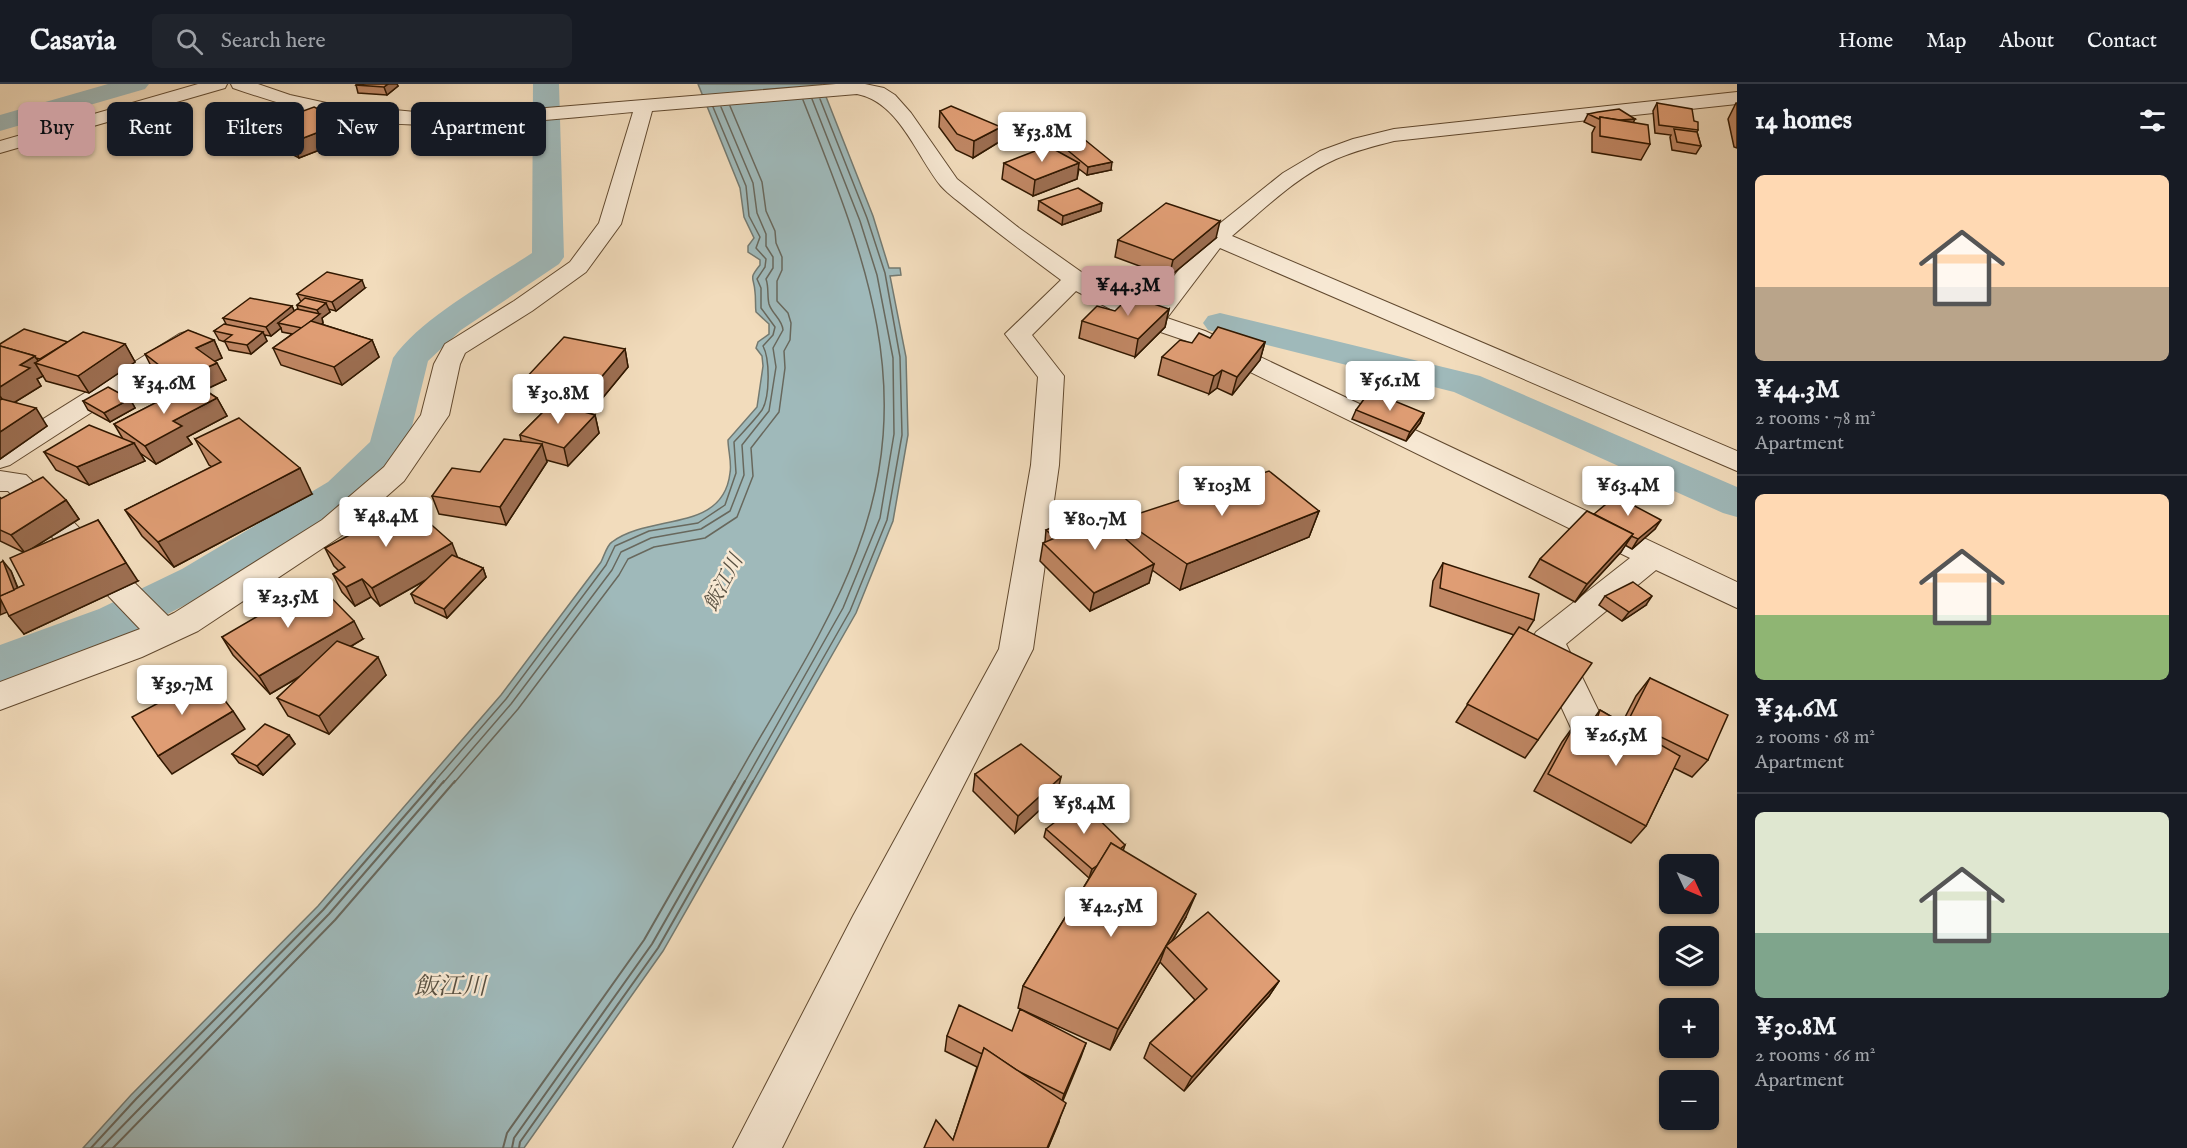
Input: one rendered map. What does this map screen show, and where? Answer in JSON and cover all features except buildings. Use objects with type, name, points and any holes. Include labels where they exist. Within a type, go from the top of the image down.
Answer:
[{"type":"street","points":[[0,147],[218,84]]},
{"type":"street","points":[[240,84],[298,104],[357,113],[438,118],[519,117],[844,86],[877,92],[888,99],[904,117],[950,183],[1011,233],[1095,293],[1152,321],[1196,336],[1737,596]]},
{"type":"street","points":[[1729,84],[1737,87]]},
{"type":"street","points":[[1152,321],[1216,238],[1290,177],[1327,155],[1360,142],[1394,135],[1737,98]]},
{"type":"street","points":[[0,696],[130,648],[186,622],[333,527],[394,474],[435,415],[447,364],[454,349],[523,306],[578,267],[610,224],[654,105]]},
{"type":"street","points":[[1216,238],[1737,462]]},
{"type":"street","points":[[757,1148],[868,930],[1016,649],[1045,465],[1052,376],[1018,334],[1075,279]]},
{"type":"street","points":[[0,459],[193,336]]},
{"type":"street","points":[[0,481],[16,482],[164,633]]},
{"type":"street","points":[[1584,718],[1548,641],[1653,556]]},
{"type":"water","name":"飯江川","points":[[698,84],[821,84],[873,216],[889,268],[900,268],[901,275],[890,276],[906,357],[908,435],[893,521],[856,613],[663,951],[524,1148],[83,1148],[131,1095],[318,906],[501,695],[601,562],[610,543],[628,533],[646,527],[700,514],[714,505],[725,492],[730,473],[728,440],[757,407],[763,366],[762,356],[756,348],[758,342],[769,334],[769,324],[756,312],[753,278],[760,265],[760,260],[748,252],[748,246],[754,238],[744,217],[740,188]]},
{"type":"waterway","points":[[0,123],[136,84]]},
{"type":"waterway","points":[[0,664],[115,621],[197,580],[342,491],[388,447],[411,358],[449,323],[548,257],[546,84]]},
{"type":"waterway","points":[[1220,323],[1467,384],[1737,503]]}]
